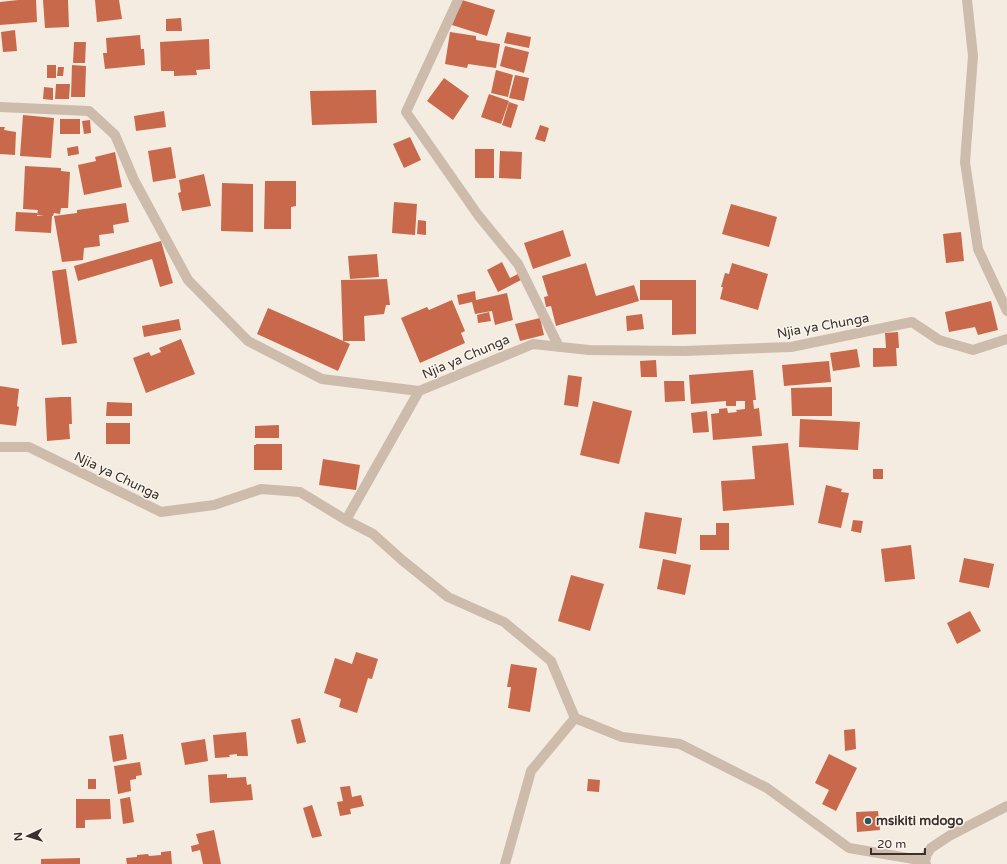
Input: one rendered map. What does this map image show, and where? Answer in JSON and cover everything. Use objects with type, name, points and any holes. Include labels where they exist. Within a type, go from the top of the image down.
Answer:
[{"type":"street","points":[[967,0],[973,56],[966,162],[978,249],[1007,312]]},
{"type":"street","points":[[455,1],[406,112],[478,215],[518,264],[559,347]]},
{"type":"street","points":[[0,107],[89,111],[115,135],[134,180],[188,280],[248,341],[322,379],[419,391]]},
{"type":"street","name":"Njia ya Chunga","points":[[0,446],[29,447],[162,512],[214,505],[261,489],[300,492],[346,520],[419,391],[533,344],[589,350],[684,352],[790,347],[912,322],[939,340],[973,350],[1007,339]]},
{"type":"street","points":[[346,520],[373,534],[402,560],[448,597],[504,622],[551,661],[574,718],[622,737],[680,744],[767,788],[849,848],[926,862],[927,854],[931,848],[939,842],[1007,806]]},
{"type":"street","points":[[505,864],[531,771],[574,718]]},
{"type":"building","points":[[36,0],[37,22],[0,25],[0,2]]},
{"type":"building","points":[[43,0],[68,0],[69,27],[45,28]]},
{"type":"building","points":[[95,0],[119,0],[122,19],[97,22]]},
{"type":"building","points":[[462,0],[495,10],[487,36],[452,25]]},
{"type":"building","points":[[181,18],[182,31],[166,31],[166,19]]},
{"type":"building","points":[[15,30],[17,51],[3,52],[1,32]]},
{"type":"building","points":[[450,32],[476,36],[476,40],[500,44],[496,68],[468,64],[467,68],[445,64]]},
{"type":"building","points":[[507,32],[531,37],[529,48],[504,43]]},
{"type":"building","points":[[140,35],[141,49],[144,49],[145,65],[105,69],[103,53],[107,53],[106,38]]},
{"type":"building","points":[[209,39],[210,69],[196,70],[197,75],[174,76],[174,71],[161,71],[160,42]]},
{"type":"building","points":[[74,42],[86,42],[85,63],[73,63]]},
{"type":"building","points":[[505,46],[529,52],[524,73],[500,66]]},
{"type":"building","points":[[47,65],[56,65],[56,78],[47,78]]},
{"type":"building","points":[[72,65],[86,66],[85,97],[71,97]]},
{"type":"building","points":[[58,67],[64,67],[63,76],[57,76]]},
{"type":"building","points":[[496,70],[513,75],[508,97],[491,93]]},
{"type":"building","points":[[515,75],[529,78],[524,101],[509,98]]},
{"type":"building","points":[[444,78],[469,96],[453,120],[427,101]]},
{"type":"building","points":[[56,84],[70,84],[69,99],[55,99]]},
{"type":"building","points":[[44,87],[53,88],[53,100],[43,99]]},
{"type":"building","points":[[376,90],[377,123],[312,125],[310,91]]},
{"type":"building","points":[[489,94],[509,101],[501,124],[481,117]]},
{"type":"building","points":[[509,102],[518,105],[511,128],[502,125]]},
{"type":"building","points":[[164,111],[166,127],[136,131],[134,116]]},
{"type":"building","points":[[23,115],[54,118],[51,158],[20,156]]},
{"type":"building","points":[[60,119],[80,119],[80,134],[60,134]]},
{"type":"building","points":[[90,120],[91,133],[84,134],[82,121]]},
{"type":"building","points":[[540,125],[549,128],[545,142],[535,139]]},
{"type":"building","points":[[0,127],[5,127],[4,130],[16,132],[15,155],[0,154]]},
{"type":"building","points":[[410,137],[421,160],[404,168],[393,144]]},
{"type":"building","points":[[78,146],[79,154],[68,156],[67,148]]},
{"type":"building","points":[[171,147],[176,178],[153,182],[148,151]]},
{"type":"building","points":[[475,149],[494,149],[494,178],[475,178]]},
{"type":"building","points":[[500,151],[522,152],[521,179],[499,178]]},
{"type":"building","points":[[115,152],[122,187],[84,195],[78,165],[96,161],[95,157]]},
{"type":"building","points":[[25,166],[61,168],[61,171],[70,172],[68,208],[61,208],[60,214],[54,213],[52,216],[51,233],[15,231],[16,212],[37,213],[37,215],[38,210],[23,209]]},
{"type":"building","points":[[204,174],[211,206],[182,211],[178,193],[181,192],[179,180]]},
{"type":"building","points":[[265,181],[296,181],[296,206],[291,207],[291,229],[264,229]]},
{"type":"building","points":[[222,183],[253,184],[253,232],[221,231]]},
{"type":"building","points":[[394,202],[417,204],[415,235],[392,233]]},
{"type":"building","points":[[126,203],[129,222],[113,225],[114,233],[99,235],[100,246],[84,248],[83,260],[62,262],[54,216],[77,213],[77,210]]},
{"type":"building","points":[[731,204],[777,217],[769,247],[722,234]]},
{"type":"building","points":[[418,220],[426,221],[426,235],[417,234]]},
{"type":"building","points":[[563,230],[571,256],[533,269],[524,243]]},
{"type":"building","points":[[961,232],[964,261],[946,263],[943,234]]},
{"type":"building","points":[[161,241],[173,283],[160,287],[152,259],[78,281],[74,266]]},
{"type":"building","points":[[377,254],[379,277],[350,279],[348,256]]},
{"type":"building","points":[[502,262],[510,278],[518,274],[521,280],[498,292],[487,270]]},
{"type":"building","points":[[586,263],[596,296],[634,285],[639,301],[556,326],[551,306],[546,307],[544,297],[548,296],[542,276]]},
{"type":"building","points":[[732,263],[768,274],[758,310],[720,299],[723,287],[721,287],[725,273],[729,274]]},
{"type":"building","points":[[66,269],[77,343],[62,345],[52,271]]},
{"type":"building","points":[[387,279],[390,305],[386,305],[384,314],[364,316],[365,341],[343,341],[341,280]]},
{"type":"building","points":[[640,280],[696,280],[696,334],[672,335],[672,300],[640,300]]},
{"type":"building","points":[[475,291],[476,300],[507,293],[513,320],[495,325],[492,311],[475,314],[472,302],[459,305],[457,295]]},
{"type":"building","points":[[452,300],[465,331],[461,333],[465,343],[420,363],[401,318],[427,307],[429,310]]},
{"type":"building","points":[[991,301],[998,330],[978,335],[975,327],[949,332],[945,312]]},
{"type":"building","points":[[268,308],[350,344],[338,371],[257,334]]},
{"type":"building","points":[[489,312],[491,321],[478,323],[477,315]]},
{"type":"building","points":[[642,314],[644,329],[627,331],[626,316]]},
{"type":"building","points":[[540,318],[544,335],[520,341],[515,324]]},
{"type":"building","points":[[179,319],[181,330],[144,337],[142,326]]},
{"type":"building","points":[[898,332],[899,348],[896,348],[897,366],[873,367],[873,348],[886,348],[885,333]]},
{"type":"building","points":[[181,339],[195,374],[146,393],[133,358],[149,352],[151,356],[161,352],[159,348]]},
{"type":"building","points":[[857,349],[860,367],[833,371],[830,353]]},
{"type":"building","points":[[656,360],[657,377],[641,377],[640,361]]},
{"type":"building","points":[[829,361],[831,382],[784,386],[782,365]]},
{"type":"building","points":[[753,370],[756,400],[753,400],[754,409],[759,408],[762,436],[713,440],[711,414],[719,413],[719,409],[727,408],[728,413],[745,409],[745,401],[736,401],[736,406],[726,406],[726,401],[691,404],[689,375]]},
{"type":"building","points":[[568,375],[582,377],[578,407],[564,405]]},
{"type":"building","points":[[664,381],[684,381],[685,401],[665,402]]},
{"type":"building","points":[[0,386],[19,389],[17,406],[19,407],[16,426],[0,424]]},
{"type":"building","points":[[832,387],[832,416],[792,416],[791,388]]},
{"type":"building","points":[[71,397],[72,424],[69,424],[70,439],[47,441],[45,398]]},
{"type":"building","points":[[593,401],[632,411],[619,464],[580,455]]},
{"type":"building","points":[[107,402],[132,403],[132,416],[106,416]]},
{"type":"building","points":[[707,411],[709,432],[693,433],[691,413]]},
{"type":"building","points":[[800,419],[860,422],[858,450],[799,447]]},
{"type":"building","points":[[106,423],[130,423],[130,444],[106,444]]},
{"type":"building","points":[[279,425],[279,438],[255,438],[255,426]]},
{"type":"building","points":[[788,443],[794,505],[723,511],[721,481],[755,479],[752,446]]},
{"type":"building","points":[[282,444],[282,470],[254,470],[254,445]]},
{"type":"building","points":[[323,459],[360,465],[356,490],[319,485]]},
{"type":"building","points":[[873,469],[883,469],[883,479],[873,479]]},
{"type":"building","points":[[826,485],[842,489],[841,492],[849,493],[841,528],[818,523]]},
{"type":"building","points":[[645,512],[682,518],[676,554],[639,548]]},
{"type":"building","points":[[853,520],[863,521],[861,533],[851,531]]},
{"type":"building","points":[[716,523],[729,523],[729,550],[700,550],[700,535],[716,535]]},
{"type":"building","points":[[911,545],[915,579],[885,582],[881,549]]},
{"type":"building","points":[[964,558],[994,564],[989,588],[959,582]]},
{"type":"building","points":[[663,559],[691,565],[685,595],[657,589]]},
{"type":"building","points":[[571,575],[604,584],[590,631],[558,621]]},
{"type":"building","points":[[970,611],[981,631],[957,644],[947,623]]},
{"type":"building","points":[[356,652],[378,659],[372,679],[368,678],[357,713],[339,707],[341,699],[324,693],[335,658],[352,664]]},
{"type":"building","points":[[511,664],[537,668],[530,712],[508,708],[511,687],[507,687]]},
{"type":"building","points":[[300,718],[306,742],[297,744],[291,720]]},
{"type":"building","points":[[855,729],[856,749],[845,751],[844,730]]},
{"type":"building","points":[[246,732],[248,756],[237,756],[237,754],[229,755],[230,757],[215,758],[213,735]]},
{"type":"building","points":[[123,734],[127,759],[113,762],[109,736]]},
{"type":"building","points":[[205,739],[208,761],[185,765],[181,743]]},
{"type":"building","points":[[829,754],[857,768],[836,811],[822,804],[829,790],[815,783]]},
{"type":"building","points":[[140,762],[142,775],[136,776],[136,779],[130,780],[131,791],[118,794],[114,766]]},
{"type":"building","points":[[227,774],[227,778],[246,777],[247,785],[251,784],[253,800],[210,803],[208,775]]},
{"type":"building","points":[[88,779],[96,779],[96,789],[88,789]]},
{"type":"building","points":[[588,779],[600,780],[599,792],[587,791]]},
{"type":"building","points":[[350,786],[352,797],[361,795],[364,806],[350,809],[351,814],[340,816],[337,802],[343,801],[340,787]]},
{"type":"building","points":[[130,797],[134,822],[123,824],[120,799]]},
{"type":"building","points":[[76,799],[110,799],[111,819],[85,820],[85,828],[76,828]]},
{"type":"building","points":[[312,805],[322,836],[312,838],[303,808]]},
{"type":"building","name":"msikiti mdogo","points":[[878,811],[880,830],[857,832],[856,812]]},
{"type":"building","points":[[214,830],[221,864],[203,864],[200,850],[192,852],[191,846],[199,844],[196,834]]},
{"type":"building","points":[[171,851],[172,864],[127,864],[126,858],[148,854],[149,856],[161,855],[161,852]]},
{"type":"building","points":[[80,858],[80,864],[41,864],[41,859]]},
{"type":"place","name":"msikiti mdogo","points":[[868,821]]}]
